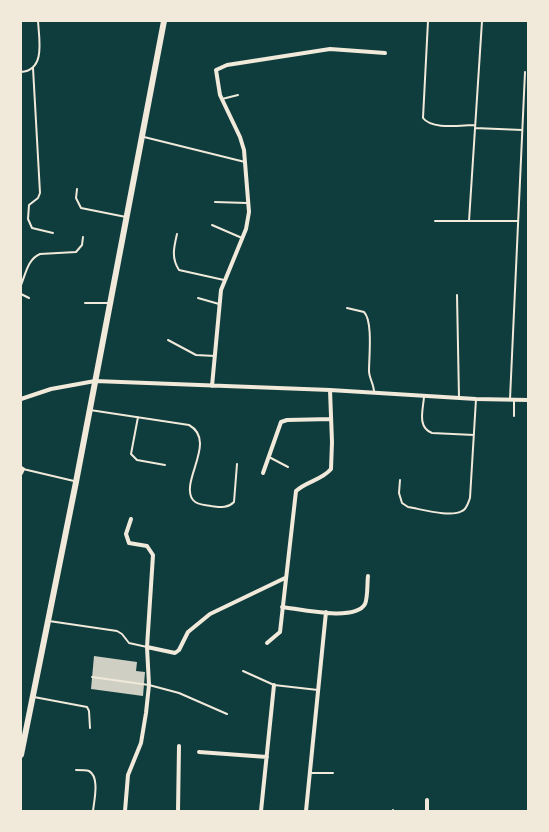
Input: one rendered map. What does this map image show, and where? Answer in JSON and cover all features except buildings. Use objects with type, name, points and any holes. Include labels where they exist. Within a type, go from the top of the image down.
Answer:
[{"type":"highway","points":[[21,755],[76,482],[164,21]]},
{"type":"street","points":[[212,386],[219,304],[224,280],[242,238],[249,212],[245,162],[240,137],[221,99],[216,70],[223,66],[330,49],[385,53]]},
{"type":"street","points":[[21,399],[51,389],[95,381],[330,390],[476,399],[528,400]]},
{"type":"street","points":[[267,643],[280,632],[296,491],[310,481],[323,477],[331,469],[330,390]]},
{"type":"street","points":[[262,473],[281,422],[288,420],[331,419]]},
{"type":"street","points":[[125,811],[128,775],[141,743],[149,685],[147,647],[153,555],[147,546],[129,543],[126,534],[131,519]]},
{"type":"street","points":[[282,607],[351,613],[363,606],[366,602],[368,576]]},
{"type":"street","points":[[147,647],[175,653],[179,650],[188,632],[210,614],[285,578]]},
{"type":"street","points":[[306,811],[326,612]]},
{"type":"street","points":[[261,811],[274,685]]},
{"type":"street","points":[[178,811],[179,746]]},
{"type":"street","points":[[199,752],[267,757]]},
{"type":"street","points":[[426,811],[428,800]]},
{"type":"lane","points":[[21,72],[33,68],[37,64],[39,58],[38,21]]},
{"type":"lane","points":[[428,21],[424,118],[430,124],[475,125]]},
{"type":"lane","points":[[469,221],[482,21]]},
{"type":"lane","points":[[33,68],[40,193],[38,198],[29,206],[28,219],[32,228],[53,233]]},
{"type":"lane","points":[[514,416],[512,399],[524,72]]},
{"type":"lane","points":[[221,99],[238,95]]},
{"type":"lane","points":[[475,128],[522,130]]},
{"type":"lane","points":[[143,137],[245,162]]},
{"type":"lane","points":[[77,189],[76,198],[82,208],[127,217]]},
{"type":"lane","points":[[215,202],[248,203]]},
{"type":"lane","points":[[435,221],[518,221]]},
{"type":"lane","points":[[212,225],[242,238]]},
{"type":"lane","points":[[177,234],[173,257],[179,270],[224,280]]},
{"type":"lane","points":[[21,285],[31,259],[40,254],[76,252],[82,245],[83,237]]},
{"type":"lane","points":[[21,294],[29,298]]},
{"type":"lane","points":[[457,295],[459,398]]},
{"type":"lane","points":[[198,298],[219,304]]},
{"type":"lane","points":[[85,303],[110,303]]},
{"type":"lane","points":[[347,308],[364,312],[369,319],[369,372],[374,385],[374,393]]},
{"type":"lane","points":[[168,340],[196,355],[215,356]]},
{"type":"lane","points":[[424,396],[422,425],[426,430],[432,433],[474,435]]},
{"type":"lane","points":[[400,480],[399,493],[402,503],[408,507],[452,514],[461,512],[466,508],[470,498],[476,399]]},
{"type":"lane","points":[[89,410],[189,425],[195,428],[200,435],[200,443],[190,490],[193,499],[198,504],[229,507],[234,502],[237,464]]},
{"type":"lane","points":[[138,417],[131,454],[137,460],[165,465]]},
{"type":"lane","points":[[268,457],[288,466]]},
{"type":"lane","points":[[22,469],[76,482]]},
{"type":"lane","points":[[47,621],[117,631],[122,634],[129,643],[147,647]]},
{"type":"lane","points":[[243,671],[274,685],[318,690]]},
{"type":"lane","points":[[92,677],[149,685],[179,693],[228,714]]},
{"type":"lane","points":[[32,696],[87,707],[89,711],[90,728]]},
{"type":"lane","points":[[76,770],[88,771],[92,774],[95,780],[93,811]]},
{"type":"lane","points":[[310,773],[333,773]]}]
